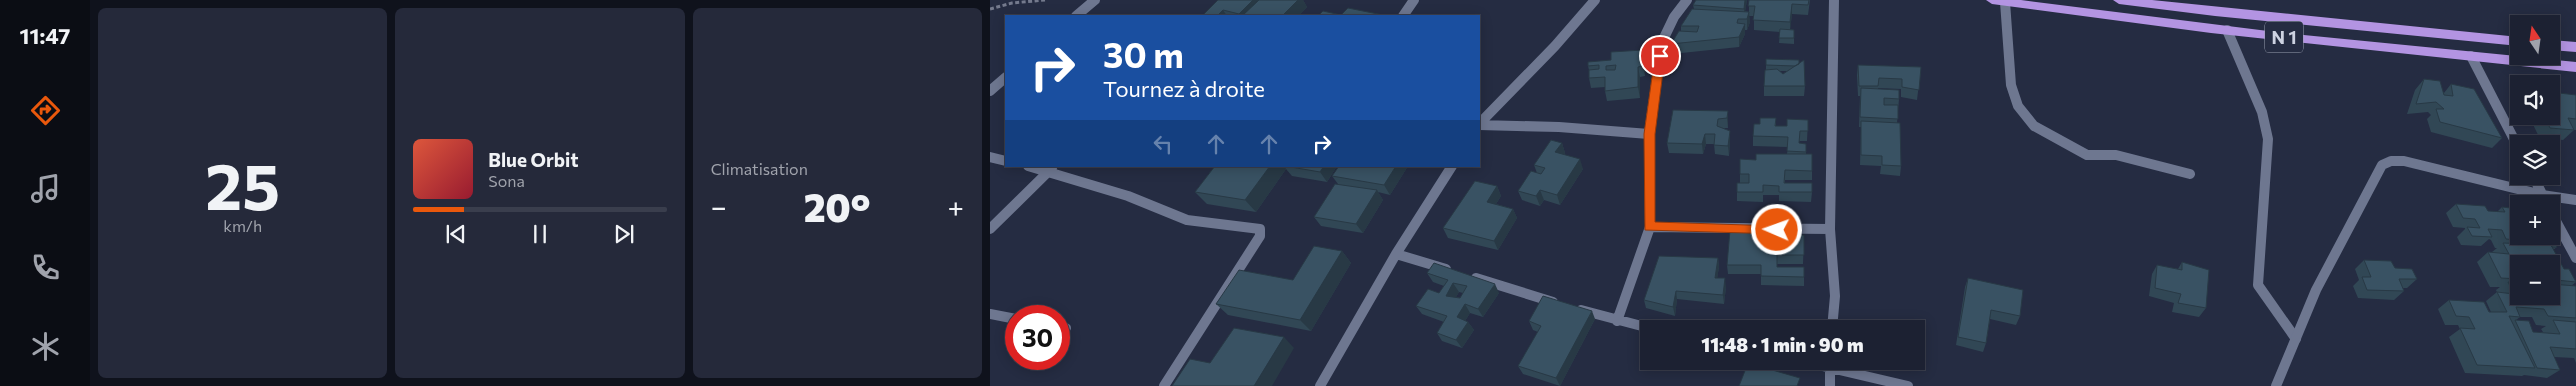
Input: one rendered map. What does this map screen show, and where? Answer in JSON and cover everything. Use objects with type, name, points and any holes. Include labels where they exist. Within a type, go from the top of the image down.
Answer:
[{"type":"highway","name":"N 1","points":[[2124,0],[2191,4],[2510,41]]},
{"type":"highway","name":"N 1","points":[[1998,1],[2227,30],[2576,67]]},
{"type":"highway","points":[[2560,46],[2576,48]]},
{"type":"street","points":[[1077,15],[1095,0]]},
{"type":"street","points":[[1404,15],[1414,0]]},
{"type":"street","points":[[1480,124],[1555,46],[1595,0]]},
{"type":"street","points":[[1617,321],[1650,227],[1649,134],[1662,42],[1674,17],[1687,0]]},
{"type":"street","points":[[1833,320],[1835,296],[1830,229],[1834,0]]},
{"type":"street","points":[[1998,1],[2011,85],[2018,106],[2034,126],[2087,155],[2116,155],[2190,174]]},
{"type":"street","points":[[2227,30],[2262,112],[2268,139],[2258,285],[2296,339]]},
{"type":"street","points":[[2471,56],[2512,135]]},
{"type":"street","points":[[990,91],[1005,78]]},
{"type":"street","points":[[1480,125],[1559,127],[1649,134]]},
{"type":"street","points":[[990,157],[1005,161]]},
{"type":"street","points":[[2276,386],[2316,290],[2382,165],[2391,161],[2404,161],[2530,195]]},
{"type":"street","points":[[1036,167],[1051,169],[1152,204],[1166,213],[1187,220],[1260,230],[1260,236],[1164,386]]},
{"type":"street","points":[[1320,386],[1396,254],[1451,167]]},
{"type":"street","points":[[990,229],[1051,169]]},
{"type":"street","points":[[2560,199],[2576,200]]},
{"type":"street","points":[[1650,227],[1777,230],[1830,229]]},
{"type":"street","points":[[2560,229],[2576,258]]},
{"type":"street","points":[[1396,254],[1566,306],[1640,326]]},
{"type":"street","points":[[990,314],[1005,317]]},
{"type":"street","points":[[1830,370],[1830,386]]},
{"type":"street","points":[[1851,370],[1908,386]]},
{"type":"path","points":[[990,9],[1012,3],[1045,0]]},
{"type":"building","points":[[1218,0],[1253,0],[1239,14],[1223,10],[1218,15],[1203,15]]},
{"type":"building","points":[[1259,0],[1298,0],[1283,15],[1243,15]]},
{"type":"building","points":[[1696,0],[1745,0],[1744,9],[1693,5]]},
{"type":"building","points":[[1749,0],[1809,0],[1808,5],[1792,4],[1790,22],[1753,20],[1755,6],[1748,6]]},
{"type":"building","points":[[1348,8],[1383,15],[1341,15]]},
{"type":"building","points":[[1692,9],[1749,12],[1747,19],[1738,19],[1737,23],[1745,24],[1739,37],[1671,44],[1679,31],[1697,32],[1699,26],[1681,26]]},
{"type":"building","points":[[1323,11],[1341,15],[1319,15]]},
{"type":"building","points":[[1780,29],[1794,30],[1794,38],[1779,38]]},
{"type":"building","points":[[1643,50],[1643,66],[1638,67],[1638,87],[1605,91],[1605,77],[1589,78],[1589,70],[1599,69],[1599,65],[1588,66],[1588,62],[1611,60],[1611,52]],"holes":[[[1616,65],[1615,70],[1606,70],[1606,66]]]},
{"type":"building","points":[[1766,59],[1799,60],[1799,64],[1795,66],[1766,65]]},
{"type":"building","points":[[1804,60],[1805,86],[1764,86],[1765,70],[1777,69],[1783,74]]},
{"type":"building","points":[[1858,65],[1921,67],[1919,90],[1902,87],[1902,79],[1879,78],[1878,86],[1859,86]]},
{"type":"building","points":[[2424,79],[2440,81],[2444,95],[2453,96],[2451,84],[2474,89],[2502,138],[2440,122],[2436,109],[2444,109],[2436,102],[2416,104]]},
{"type":"building","points":[[1861,88],[1899,90],[1899,99],[1884,98],[1884,105],[1898,105],[1898,119],[1860,117]]},
{"type":"building","points":[[2560,93],[2576,95],[2576,119],[2568,118],[2574,130],[2550,128],[2548,125],[2560,125]]},
{"type":"building","points":[[1673,110],[1728,111],[1727,118],[1718,119],[1717,126],[1730,131],[1728,146],[1714,145],[1715,134],[1705,134],[1702,144],[1667,143]]},
{"type":"building","points":[[1760,118],[1776,118],[1775,126],[1787,126],[1787,119],[1808,120],[1808,131],[1800,131],[1799,143],[1806,144],[1806,152],[1787,151],[1788,137],[1753,136],[1754,124],[1760,124]]},
{"type":"building","points":[[1861,121],[1900,123],[1901,166],[1882,165],[1882,156],[1861,155]]},
{"type":"building","points":[[1551,140],[1562,143],[1555,152],[1580,159],[1557,195],[1540,190],[1536,196],[1518,191],[1531,171],[1541,174],[1545,168],[1534,165]]},
{"type":"building","points":[[1756,154],[1812,154],[1812,171],[1785,170],[1784,183],[1812,183],[1812,192],[1779,192],[1779,186],[1763,185],[1763,192],[1737,192],[1737,183],[1749,183],[1749,174],[1740,174],[1740,159],[1756,160]]},
{"type":"building","points":[[1214,167],[1269,167],[1245,200],[1195,192]]},
{"type":"building","points":[[1291,167],[1323,167],[1320,172]]},
{"type":"building","points":[[1338,167],[1395,167],[1384,185],[1332,176]]},
{"type":"building","points":[[1475,181],[1497,186],[1487,202],[1513,209],[1494,241],[1443,228]]},
{"type":"building","points":[[1335,184],[1377,190],[1356,224],[1314,217]]},
{"type":"building","points":[[2456,204],[2485,206],[2488,211],[2505,212],[2502,207],[2510,208],[2510,239],[2506,239],[2502,230],[2488,229],[2492,237],[2472,236],[2467,227],[2480,228],[2475,219],[2463,218]]},
{"type":"building","points":[[1730,230],[1760,231],[1760,247],[1776,247],[1777,235],[1804,235],[1804,255],[1777,255],[1777,267],[1804,267],[1804,277],[1761,276],[1761,265],[1727,265]]},
{"type":"building","points":[[2503,243],[2510,243],[2510,245],[2551,245],[2556,255],[2510,255],[2510,278],[2501,278],[2488,252],[2509,254]]},
{"type":"building","points":[[1314,246],[1342,251],[1300,320],[1216,304],[1239,270],[1293,280]]},
{"type":"building","points":[[1659,256],[1718,258],[1715,278],[1725,278],[1723,295],[1676,291],[1673,307],[1644,300]]},
{"type":"building","points":[[2364,260],[2391,261],[2395,268],[2412,269],[2417,279],[2399,279],[2404,291],[2367,290],[2362,277],[2371,277]]},
{"type":"building","points":[[2182,262],[2209,270],[2206,308],[2178,303],[2181,294],[2155,288],[2157,265],[2182,270]]},
{"type":"building","points":[[2560,262],[2564,269],[2569,269],[2576,282],[2560,280]]},
{"type":"building","points":[[1434,263],[1495,284],[1478,309],[1465,304],[1457,317],[1468,322],[1456,340],[1437,333],[1447,316],[1416,306],[1428,289],[1439,293],[1448,280],[1427,273]],"holes":[[[1453,283],[1467,286],[1460,298],[1446,296]]]},
{"type":"building","points":[[1968,278],[2023,290],[2020,316],[1991,310],[1986,343],[1958,337]]},
{"type":"building","points":[[2560,285],[2576,286],[2576,318],[2548,316],[2544,309],[2516,307],[2520,317],[2509,316],[2535,368],[2477,365],[2460,328],[2475,329],[2469,317],[2456,316],[2449,300],[2484,302],[2489,312],[2507,312],[2497,292],[2510,294],[2510,305],[2560,305]]},
{"type":"building","points":[[1543,296],[1592,311],[1556,378],[1518,366],[1541,326],[1529,321]]},
{"type":"building","points":[[2515,320],[2529,321],[2533,332],[2560,334],[2553,320],[2576,322],[2576,349],[2550,347],[2560,370],[2537,368]]},
{"type":"building","points":[[1234,328],[1284,337],[1254,386],[1172,386],[1190,359],[1210,363]]},
{"type":"building","points":[[1745,370],[1772,370],[1800,378],[1797,386],[1739,386]]},
{"type":"route","points":[[1660,56],[1649,134],[1651,171],[1650,227],[1777,230]]}]
